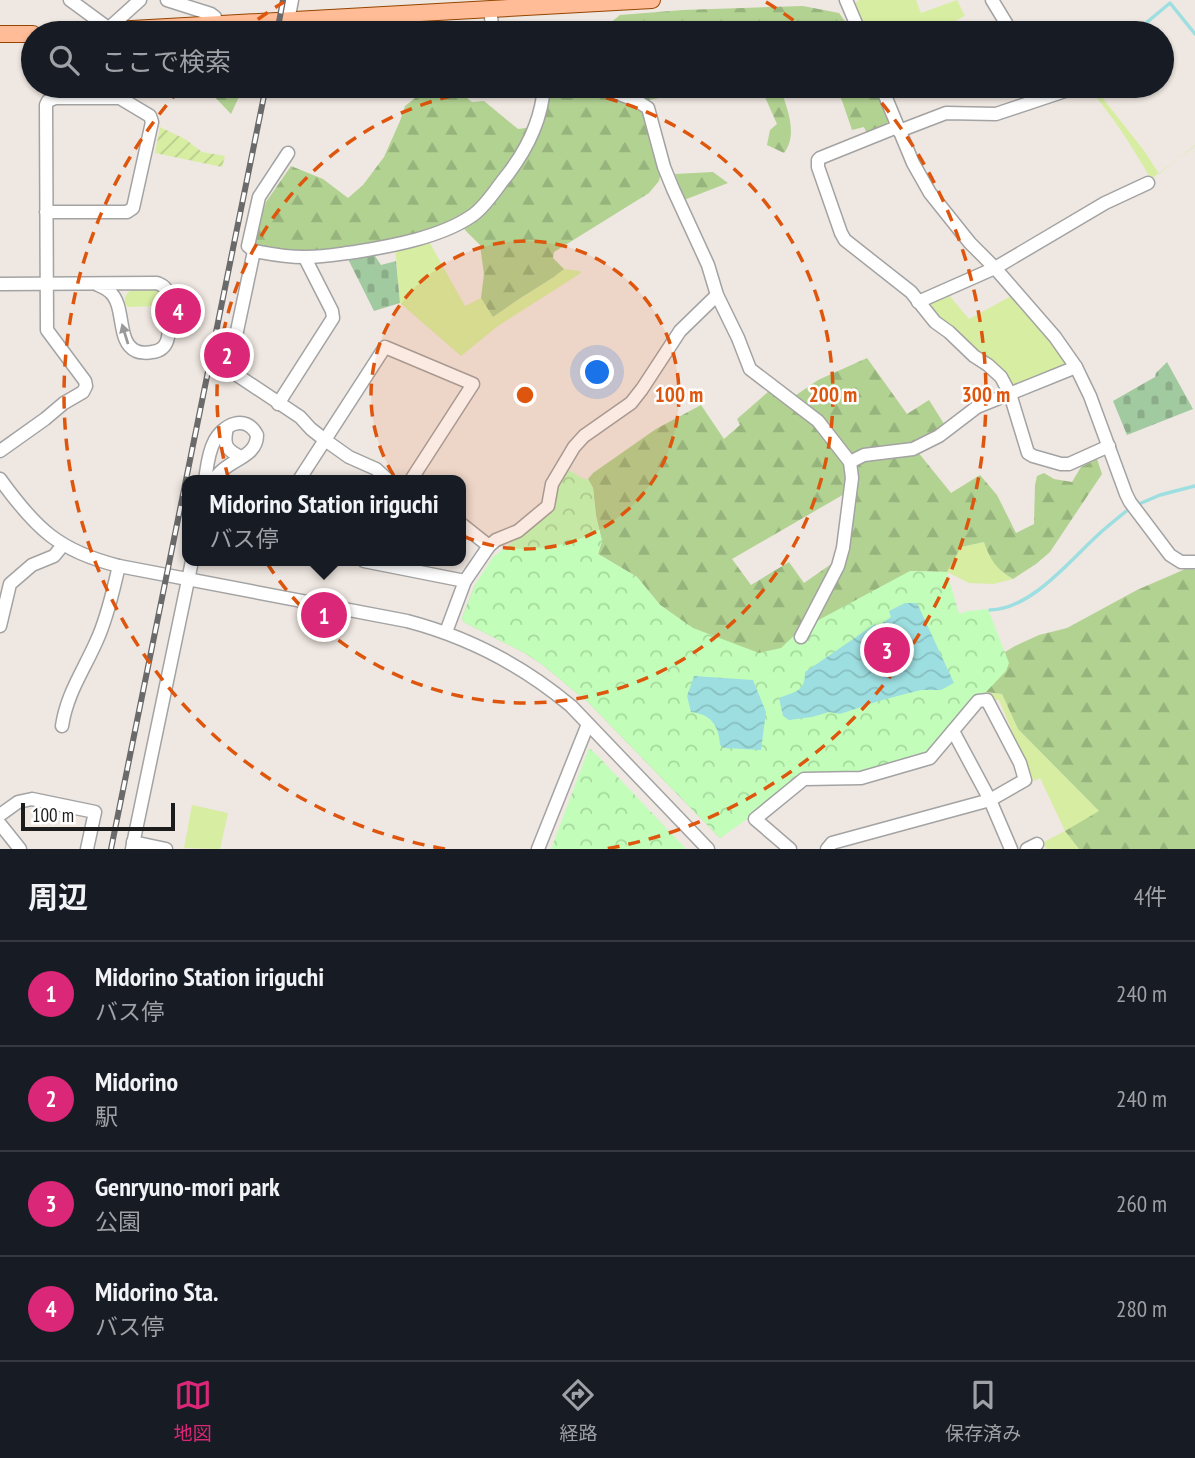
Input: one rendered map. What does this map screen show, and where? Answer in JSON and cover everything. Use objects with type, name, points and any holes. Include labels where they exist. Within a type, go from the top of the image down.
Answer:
[{"type":"main road","points":[[288,21],[498,6],[652,0]]},
{"type":"main road","points":[[0,34],[21,34]]},
{"type":"street","points":[[70,0],[99,21]]},
{"type":"street","points":[[122,21],[140,0]]},
{"type":"street","points":[[167,0],[211,14],[215,21]]},
{"type":"street","points":[[288,21],[292,0]]},
{"type":"street","points":[[846,0],[855,21]]},
{"type":"street","points":[[992,0],[1005,21]]},
{"type":"street","points":[[0,451],[83,391],[86,386],[47,330],[46,105],[53,98]]},
{"type":"street","points":[[46,212],[127,212],[133,208],[152,122],[150,116],[128,98]]},
{"type":"street","points":[[288,153],[259,197],[248,246],[254,251],[305,258],[397,245],[439,232],[474,214],[523,155],[543,98]]},
{"type":"street","points":[[628,98],[648,108],[668,178],[708,265],[717,295],[750,369],[818,421],[850,462],[852,478],[844,548],[838,566],[801,638]]},
{"type":"street","points":[[886,98],[913,163],[930,193],[970,243],[1055,337],[1076,367],[1090,396],[1126,494],[1170,555],[1181,562],[1195,562]]},
{"type":"street","points":[[1045,98],[996,114],[946,113],[820,158],[818,167],[845,240],[900,282],[935,323],[1001,377],[1010,394],[1028,453],[1060,464],[1069,464],[1109,446]]},
{"type":"street","points":[[918,302],[995,268],[1105,203],[1148,183]]},
{"type":"street","points":[[254,251],[230,369],[234,375],[300,417],[311,429],[349,457],[376,468],[383,475]]},
{"type":"street","points":[[278,404],[333,318],[305,258]]},
{"type":"street","points":[[117,300],[131,283]]},
{"type":"street","points":[[0,284],[158,283],[163,285],[169,299],[169,337],[166,345],[150,352],[137,351],[128,345],[117,300],[111,292],[96,284]]},
{"type":"street","points":[[446,632],[465,581],[489,546],[496,540],[518,531],[548,506],[552,484],[574,447],[584,436],[631,403],[680,331],[717,295]]},
{"type":"street","points":[[302,475],[385,347],[473,384],[414,475]]},
{"type":"street","points":[[850,462],[864,455],[913,449],[939,436],[977,407],[1076,367]]},
{"type":"street","points":[[206,475],[212,445],[217,436],[234,424],[245,423],[254,429],[257,435],[255,447],[217,475]]},
{"type":"street","points":[[227,428],[224,437],[226,445],[230,451],[241,457]]},
{"type":"street","points":[[0,480],[32,519],[56,540],[83,556],[119,566],[382,615],[446,632],[482,647],[553,691],[708,849]]},
{"type":"street","points":[[466,528],[489,546]]},
{"type":"street","points":[[0,626],[10,584],[32,565],[54,556],[64,545]]},
{"type":"street","points":[[62,726],[73,686],[98,639],[108,611],[119,566]]},
{"type":"street","points":[[166,849],[133,845],[191,566]]},
{"type":"street","points":[[389,566],[465,581]]},
{"type":"street","points":[[790,849],[755,819],[804,779],[861,778],[930,758],[978,701],[987,700],[1020,763],[1025,780],[990,800],[832,844],[827,849]]},
{"type":"street","points":[[538,849],[588,724]]},
{"type":"street","points":[[953,731],[990,800],[1011,849]]},
{"type":"street","points":[[0,815],[18,802],[32,799],[95,812],[87,849]]},
{"type":"street","points":[[0,824],[20,849]]},
{"type":"green space","points":[[859,0],[916,0],[921,13],[957,0],[965,16],[956,21],[863,21],[855,4]]},
{"type":"green space","points":[[803,6],[839,13],[845,21],[613,21],[620,15]]},
{"type":"green space","points":[[216,98],[238,98],[231,114]]},
{"type":"green space","points":[[415,98],[467,98],[472,102],[484,101],[518,129],[541,126],[549,98],[659,98],[645,101],[661,171],[659,181],[649,193],[554,252],[553,258],[564,269],[493,317],[481,298],[484,274],[480,245],[465,230],[459,219],[409,239],[303,253],[259,247],[254,240],[266,202],[291,166],[323,179],[348,198],[363,185],[384,157],[405,106]]},
{"type":"green space","points":[[765,98],[784,98],[791,129],[791,137],[784,153],[767,145],[770,130],[777,124]]},
{"type":"green space","points":[[841,98],[880,98],[889,120],[885,126],[867,134],[864,127],[852,130]]},
{"type":"green space","points":[[1097,98],[1102,98],[1145,152],[1159,173],[1151,179],[1121,131]]},
{"type":"green space","points":[[160,127],[185,139],[202,152],[225,156],[222,167],[155,153]]},
{"type":"green space","points":[[713,172],[728,183],[684,200],[675,174]]},
{"type":"green space","points":[[427,238],[465,306],[481,298],[493,317],[564,269],[581,273],[498,326],[461,356],[400,303],[395,247]]},
{"type":"green space","points":[[373,253],[381,265],[396,261],[400,303],[374,311],[347,257]]},
{"type":"green space","points":[[135,289],[155,289],[161,294],[161,302],[158,306],[128,307],[125,304],[126,296]]},
{"type":"green space","points":[[948,294],[969,319],[1013,295],[1068,366],[1013,387],[926,308],[928,303]]},
{"type":"green space","points":[[867,358],[907,414],[929,400],[946,427],[913,446],[951,493],[980,475],[997,495],[1016,533],[1034,524],[1037,476],[1044,473],[1054,479],[1072,482],[1081,467],[1097,459],[1102,474],[1050,552],[1013,579],[995,564],[984,542],[961,547],[947,572],[910,571],[975,670],[1015,646],[1039,635],[1067,628],[1137,590],[1190,567],[1195,570],[1195,849],[1079,849],[1065,831],[1099,811],[1018,729],[1002,694],[986,692],[802,774],[720,838],[589,703],[525,653],[464,622],[462,618],[475,585],[500,567],[692,628],[660,605],[637,577],[598,554],[602,541],[593,488],[588,479],[656,429],[701,405],[724,439],[740,425],[737,419],[769,391],[786,402],[818,380]],"holes":[[[846,493],[837,560],[804,583],[789,562],[751,585],[732,559]]]},
{"type":"green space","points":[[1167,362],[1193,409],[1127,435],[1113,401],[1155,377]]},
{"type":"green space","points":[[567,469],[588,479],[593,488],[602,541],[598,554],[637,577],[660,605],[693,628],[759,653],[781,648],[800,630],[910,571],[947,572],[959,614],[988,609],[1009,663],[1006,671],[986,692],[974,698],[927,755],[861,773],[802,774],[753,815],[720,838],[589,703],[543,665],[464,622],[462,618],[475,585],[493,557],[554,510],[558,485]]},
{"type":"green space","points":[[984,542],[1005,574],[1013,579],[993,584],[969,583],[947,572],[960,547]]},
{"type":"green space","points":[[986,692],[1002,694],[1018,729],[1100,812],[1066,831],[1079,849],[1047,849],[1042,843],[1065,831],[1040,778],[1034,781],[1013,738],[999,700],[993,700]]},
{"type":"green space","points":[[589,748],[597,755],[686,849],[551,849]]},
{"type":"green space","points":[[192,805],[228,813],[220,849],[184,848]]},
{"type":"water","points":[[905,603],[918,605],[954,683],[941,690],[921,690],[840,714],[829,712],[789,720],[783,716],[779,698],[801,687],[805,672],[875,624],[878,626],[891,617],[889,611]]},
{"type":"water","points":[[694,676],[753,680],[766,712],[761,750],[724,748],[720,745],[713,722],[704,715],[691,712],[687,696]]},
{"type":"waterway","points":[[1148,21],[1170,3],[1195,34]]},
{"type":"waterway","points":[[1139,504],[1160,495],[1195,486]]},
{"type":"waterway","points":[[990,610],[1006,608],[1035,592],[1129,509]]},
{"type":"railway","points":[[279,21],[283,0]]},
{"type":"railway","points":[[187,475],[264,98]]},
{"type":"railway","points":[[111,849],[182,499]]},
{"type":"place","name":"Midorino Sta.","points":[[178,311]]},
{"type":"place","name":"Midorino","points":[[227,355]]},
{"type":"place","name":"Midorino Station iriguchi","points":[[324,615]]},
{"type":"place","name":"Genryuno-mori park","points":[[887,650]]}]
